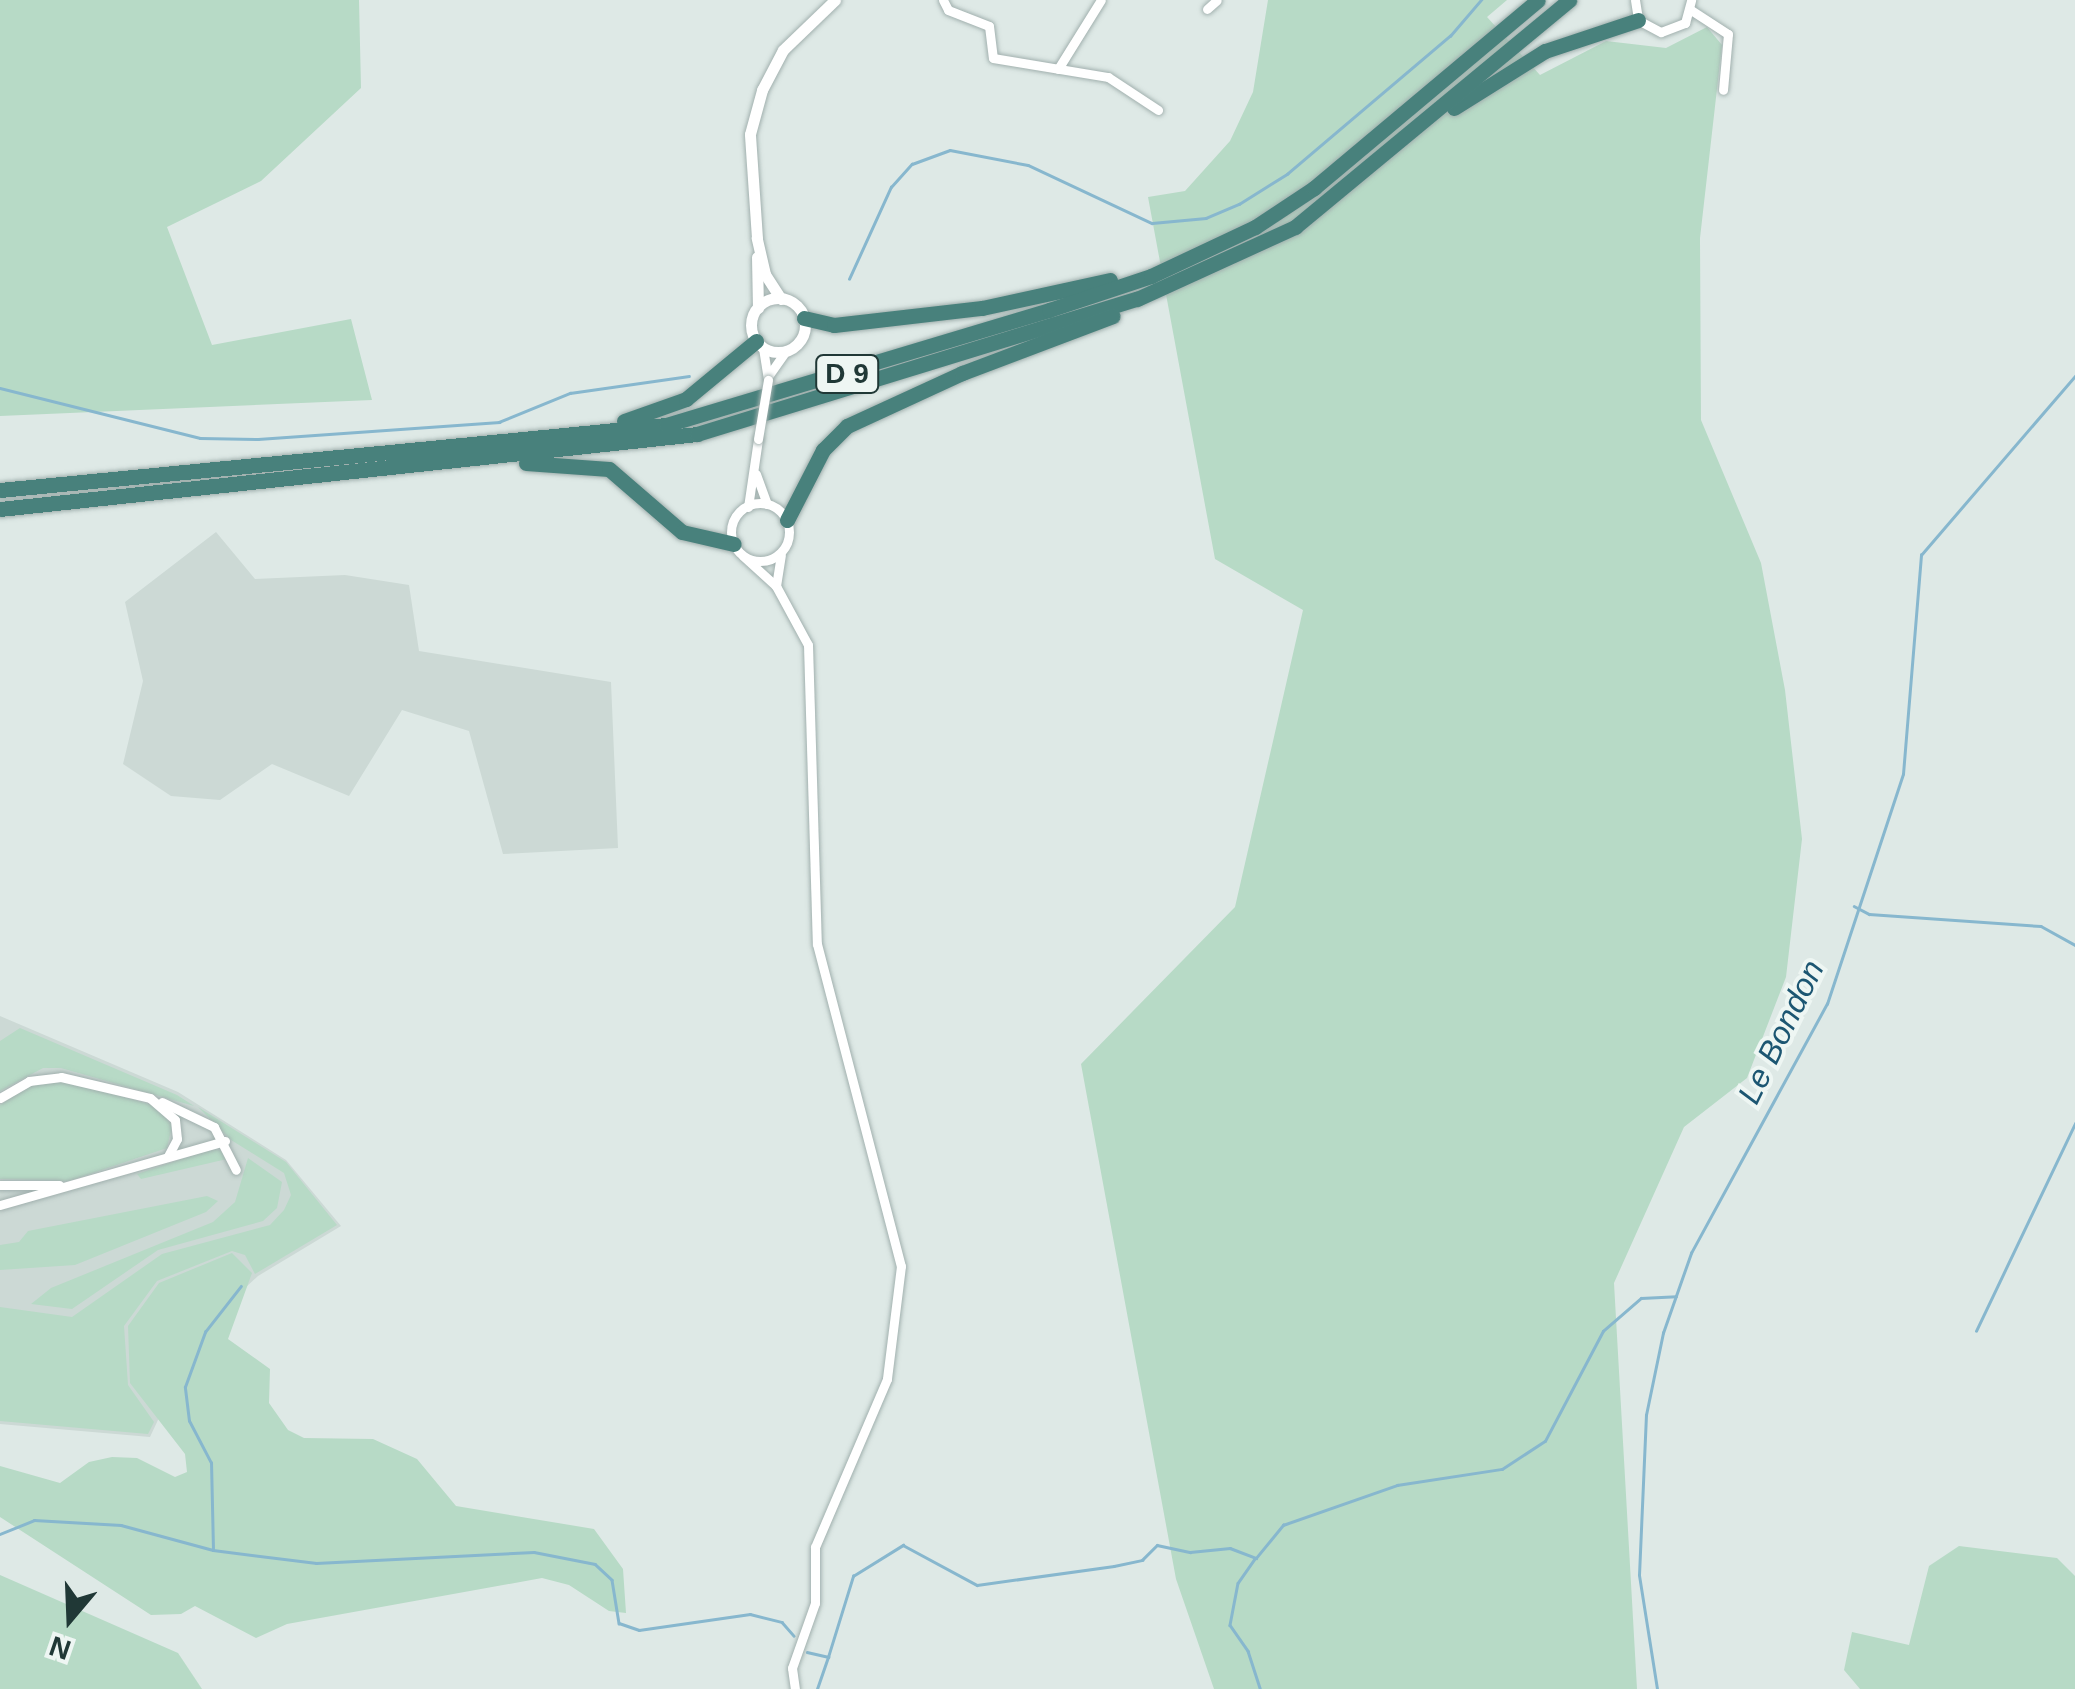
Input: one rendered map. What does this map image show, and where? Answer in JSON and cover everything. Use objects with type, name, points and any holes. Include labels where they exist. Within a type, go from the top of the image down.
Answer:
[{"type":"highway","name":"D 9","points":[[0,490],[642,429],[715,415],[1151,276],[1255,227],[1314,188],[1538,0]]},
{"type":"highway","name":"D 9","points":[[0,509],[697,434],[1136,298],[1225,263],[1295,227],[1569,0]]},
{"type":"highway","points":[[1373,166],[1544,50],[1638,20]]},
{"type":"highway","points":[[804,318],[834,325],[1020,302],[1131,274],[1255,227]]},
{"type":"highway","points":[[786,520],[823,450],[866,414],[1140,306],[1225,263]]},
{"type":"highway","points":[[422,448],[651,416],[686,399],[759,344]]},
{"type":"highway","points":[[342,472],[599,466],[634,483],[689,536],[738,550]]},
{"type":"street","points":[[769,377],[751,325],[758,308],[749,147],[762,90],[797,32],[835,0]]},
{"type":"street","points":[[942,0],[948,10],[988,26],[993,58],[1108,77],[1158,110]]},
{"type":"street","points":[[1058,69],[1101,0]]},
{"type":"street","points":[[1207,9],[1217,0]]},
{"type":"street","points":[[1636,0],[1638,20],[1661,32],[1673,30],[1691,5],[1728,34],[1723,90]]},
{"type":"street","points":[[757,238],[765,274],[781,299],[804,318],[800,342],[785,352],[769,377],[748,507],[732,527],[738,550],[776,586],[802,628],[811,663],[821,970],[901,1266],[887,1379],[814,1547],[815,1603],[792,1668],[795,1689]]},
{"type":"street","points":[[758,308],[781,299]]},
{"type":"street","points":[[759,344],[785,352]]},
{"type":"street","points":[[755,471],[768,504],[786,520],[776,586]]},
{"type":"street","points":[[748,507],[768,504]]},
{"type":"street","points":[[738,550],[762,562],[782,552]]},
{"type":"street","points":[[0,1098],[30,1081],[61,1076],[150,1098],[191,1112],[225,1141],[236,1170]]},
{"type":"street","points":[[150,1098],[175,1120],[177,1140],[168,1156]]},
{"type":"street","points":[[0,1205],[225,1141]]},
{"type":"street","points":[[0,1185],[72,1185]]},
{"type":"shaded area","points":[[216,532],[255,579],[345,575],[409,585],[419,651],[611,682],[618,848],[503,854],[469,731],[402,710],[349,796],[272,764],[220,800],[171,796],[123,764],[143,681],[125,602]]},
{"type":"shaded area","points":[[0,1016],[178,1092],[286,1160],[341,1226],[258,1276],[200,1330],[150,1437],[0,1424]]},
{"type":"green space","points":[[0,0],[359,0],[361,88],[261,181],[167,227],[212,345],[351,319],[372,400],[0,416]]},
{"type":"green space","points":[[1268,0],[1507,0],[1487,17],[1540,75],[1606,41],[1666,48],[1707,27],[1722,45],[1700,238],[1701,420],[1761,563],[1785,690],[1802,839],[1786,977],[1747,1078],[1684,1127],[1614,1283],[1637,1689],[1214,1689],[1176,1579],[1081,1064],[1235,907],[1303,610],[1215,559],[1148,197],[1185,191],[1230,141],[1253,92]]},
{"type":"green space","points":[[20,1028],[177,1095],[194,1106],[61,1068],[43,1068],[0,1091],[0,1041]]},
{"type":"green space","points":[[67,1081],[159,1107],[172,1126],[167,1148],[69,1181],[0,1179],[0,1105],[30,1086]]},
{"type":"green space","points":[[198,1107],[286,1162],[337,1225],[255,1274],[245,1255],[232,1251],[157,1281],[124,1326],[128,1385],[154,1422],[148,1434],[0,1421],[0,1307],[72,1317],[162,1254],[270,1225],[284,1210],[291,1195],[284,1173],[231,1140]]},
{"type":"green space","points":[[212,1149],[225,1151],[227,1159],[141,1179],[137,1174]]},
{"type":"green space","points":[[248,1158],[282,1182],[277,1208],[263,1221],[158,1250],[72,1309],[31,1304],[51,1288],[213,1222],[235,1202]]},
{"type":"green space","points":[[207,1196],[218,1201],[206,1212],[75,1265],[0,1270],[0,1245],[19,1242],[28,1231]]},
{"type":"green space","points":[[232,1253],[252,1273],[228,1339],[270,1369],[269,1403],[288,1430],[304,1438],[373,1439],[417,1459],[456,1506],[594,1529],[623,1569],[626,1613],[609,1611],[569,1585],[542,1578],[287,1624],[256,1638],[195,1606],[181,1614],[151,1615],[0,1517],[0,1466],[60,1483],[89,1462],[112,1457],[137,1458],[175,1477],[187,1472],[185,1454],[130,1383],[128,1326],[159,1283]]},
{"type":"green space","points":[[1959,1546],[2057,1558],[2075,1576],[2075,1689],[1860,1689],[1844,1670],[1852,1632],[1909,1645],[1929,1566]]},
{"type":"green space","points":[[0,1575],[178,1653],[202,1689],[0,1689]]},
{"type":"waterway","points":[[849,279],[891,187],[912,164],[950,150],[1028,165],[1152,223],[1206,218],[1239,204],[1287,174],[1450,36],[1481,0]]},
{"type":"waterway","points":[[0,388],[200,438],[258,439],[499,422],[570,393],[689,376]]},
{"type":"waterway","name":"Le Bondon","points":[[1657,1689],[1639,1575],[1646,1415],[1663,1333],[1691,1253],[1827,1004],[1903,774],[1921,555],[2075,376]]},
{"type":"waterway","points":[[1854,906],[1869,914],[2041,926],[2075,945]]},
{"type":"waterway","points":[[1976,1331],[2075,1123]]},
{"type":"waterway","points":[[213,1550],[211,1463],[189,1421],[185,1387],[205,1332],[241,1286]]},
{"type":"waterway","points":[[807,1652],[828,1657],[853,1576],[903,1545],[977,1585],[1142,1560],[1157,1545],[1190,1552],[1230,1548],[1256,1558],[1283,1525],[1397,1485],[1502,1469],[1545,1441],[1603,1331],[1641,1298],[1676,1296]]},
{"type":"waterway","points":[[0,1534],[34,1520],[121,1525],[213,1550],[316,1563],[534,1552],[595,1564],[612,1580],[619,1623],[639,1630],[750,1614],[782,1622],[794,1636]]},
{"type":"waterway","points":[[1255,1559],[1238,1583],[1230,1625],[1248,1651],[1260,1689]]},
{"type":"waterway","points":[[817,1689],[828,1657]]}]
